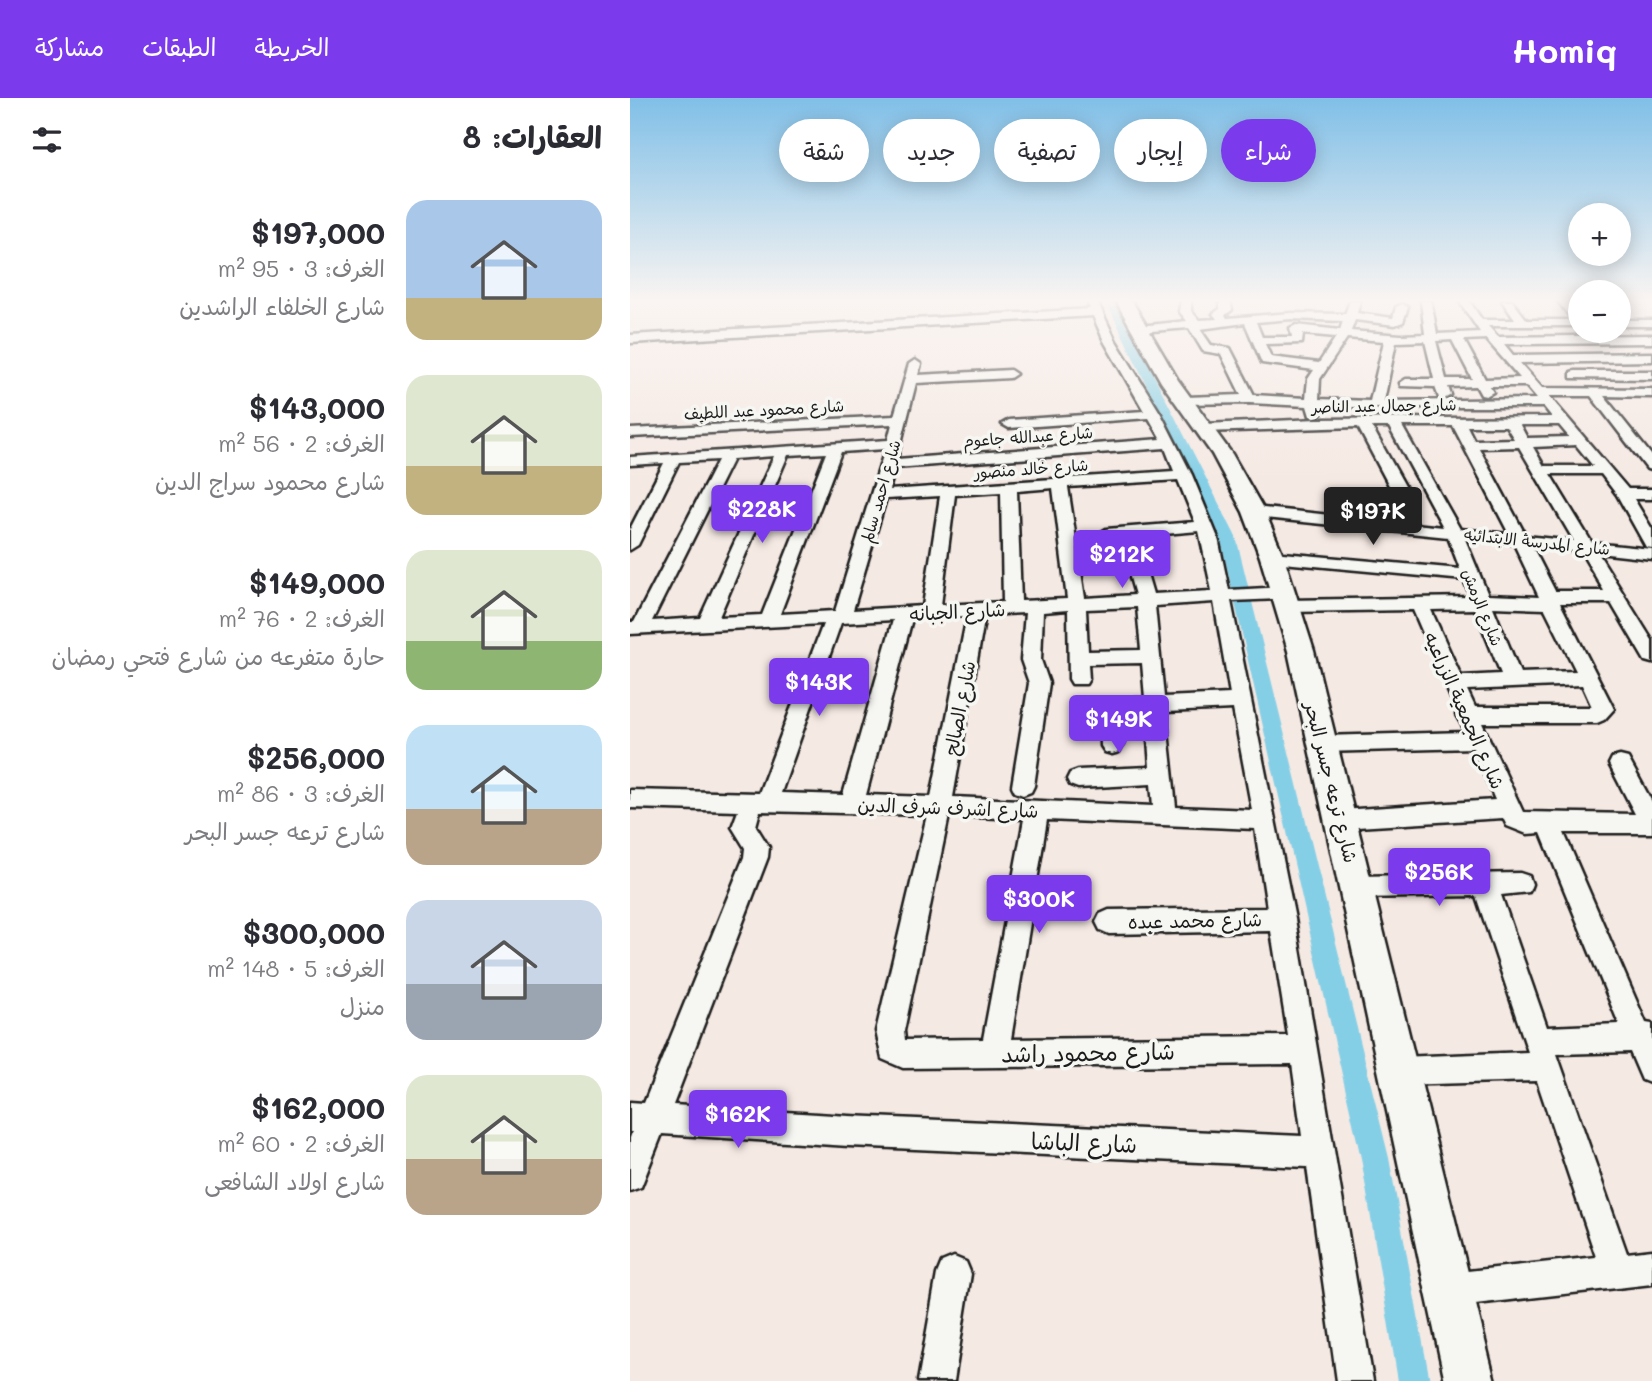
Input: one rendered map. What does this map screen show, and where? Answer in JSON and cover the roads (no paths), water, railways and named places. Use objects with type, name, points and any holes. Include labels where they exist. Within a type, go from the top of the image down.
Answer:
[{"type":"street","points":[[1122,361],[1154,414],[1185,475],[1228,598],[1243,701],[1304,1050],[1355,1381]]},
{"type":"street","name":"شارع ترعه جسر البحر","points":[[1158,361],[1204,428],[1254,512],[1272,556],[1278,598],[1301,651],[1469,1381]]},
{"type":"street","points":[[1230,361],[1249,399]]},
{"type":"street","points":[[1268,361],[1323,367]]},
{"type":"street","points":[[1317,423],[1312,401],[1314,379],[1327,361]]},
{"type":"street","points":[[1376,405],[1386,361]]},
{"type":"street","points":[[1435,361],[1446,404]]},
{"type":"street","points":[[1485,361],[1481,361],[1481,383],[1492,403]]},
{"type":"street","points":[[1513,361],[1624,494],[1652,543]]},
{"type":"street","points":[[1565,361],[1652,466]]},
{"type":"street","points":[[1216,368],[1233,367]]},
{"type":"street","name":"شارع احمد سالم","points":[[630,1176],[642,1118],[757,852],[755,843],[744,827],[759,803],[838,618],[880,495],[913,372],[1010,374]]},
{"type":"street","points":[[1576,375],[1652,375]]},
{"type":"street","points":[[1406,383],[1481,383],[1541,392],[1645,393],[1652,408]]},
{"type":"street","points":[[1186,401],[1249,399],[1376,405],[1492,403],[1541,392]]},
{"type":"street","points":[[1009,424],[1154,414]]},
{"type":"street","name":"شارع محمود عبد اللطيف","points":[[630,433],[900,420]]},
{"type":"street","points":[[1510,421],[1652,656]]},
{"type":"street","name":"شارع جمال عبد الناصر","points":[[1204,428],[1363,422],[1564,421]]},
{"type":"street","points":[[1363,422],[1402,495]]},
{"type":"street","name":"شارع الرمش","points":[[1393,422],[1454,532],[1513,681]]},
{"type":"street","points":[[1458,422],[1520,539],[1604,709],[1597,715],[1466,715]]},
{"type":"street","points":[[1469,444],[1582,441]]},
{"type":"street","name":"شارع عبدالله جاعوم","points":[[888,464],[1170,443]]},
{"type":"street","points":[[630,461],[893,444]]},
{"type":"street","points":[[768,622],[835,448]]},
{"type":"street","points":[[707,623],[783,451]]},
{"type":"street","points":[[635,628],[728,455]]},
{"type":"street","points":[[630,545],[674,458]]},
{"type":"street","points":[[1540,470],[1605,470]]},
{"type":"street","name":"شارع خالد منصور","points":[[880,495],[1185,475]]},
{"type":"street","points":[[1060,484],[1077,605],[1079,679]]},
{"type":"street","points":[[1009,487],[1012,608]]},
{"type":"street","points":[[931,612],[948,491]]},
{"type":"street","points":[[1624,494],[1652,494]]},
{"type":"street","name":"شارع المدرسة الابتدائيه","points":[[1254,512],[1652,554]]},
{"type":"street","points":[[1106,534],[1205,526]]},
{"type":"street","points":[[1272,556],[1471,575]]},
{"type":"street","points":[[1136,567],[1146,602],[1165,815]]},
{"type":"street","name":"شارع الجبانه","points":[[635,628],[1228,598],[1419,604],[1616,597]]},
{"type":"street","name":"شارع الجمعية الزراعيه","points":[[1419,604],[1510,812]]},
{"type":"street","points":[[1023,786],[1039,683],[1031,660],[1034,607]]},
{"type":"street","name":"شارع الصالح","points":[[890,1031],[940,806],[977,610]]},
{"type":"street","points":[[852,803],[904,614]]},
{"type":"street","points":[[1078,658],[1151,656]]},
{"type":"street","points":[[1452,683],[1589,678]]},
{"type":"street","points":[[1088,708],[1243,701]]},
{"type":"street","points":[[1110,707],[1111,746]]},
{"type":"street","points":[[1322,744],[1478,740]]},
{"type":"street","points":[[1341,820],[1510,812],[1523,823],[1652,823],[1620,764]]},
{"type":"street","points":[[1078,779],[1162,775]]},
{"type":"street","name":"شارع اشرف شرف الدين","points":[[630,799],[1037,809],[1265,820]]},
{"type":"street","points":[[995,1053],[1037,809]]},
{"type":"street","points":[[1549,824],[1645,1037],[1652,1070]]},
{"type":"street","points":[[1357,887],[1520,884]]},
{"type":"street","points":[[1485,885],[1617,1271]]},
{"type":"street","name":"شارع محمد عبده","points":[[1109,922],[1282,919]]},
{"type":"street","name":"شارع محمود راشد","points":[[890,1031],[892,1049],[903,1054],[1304,1050]]},
{"type":"street","points":[[1399,1071],[1543,1054],[1645,1037]]},
{"type":"street","name":"شارع الباشا","points":[[642,1118],[849,1131],[1320,1152]]},
{"type":"street","points":[[1450,1290],[1652,1267]]},
{"type":"street","points":[[936,1381],[954,1274]]},
{"type":"waterway","points":[[1141,361],[1228,537],[1375,1158],[1414,1381]]}]
